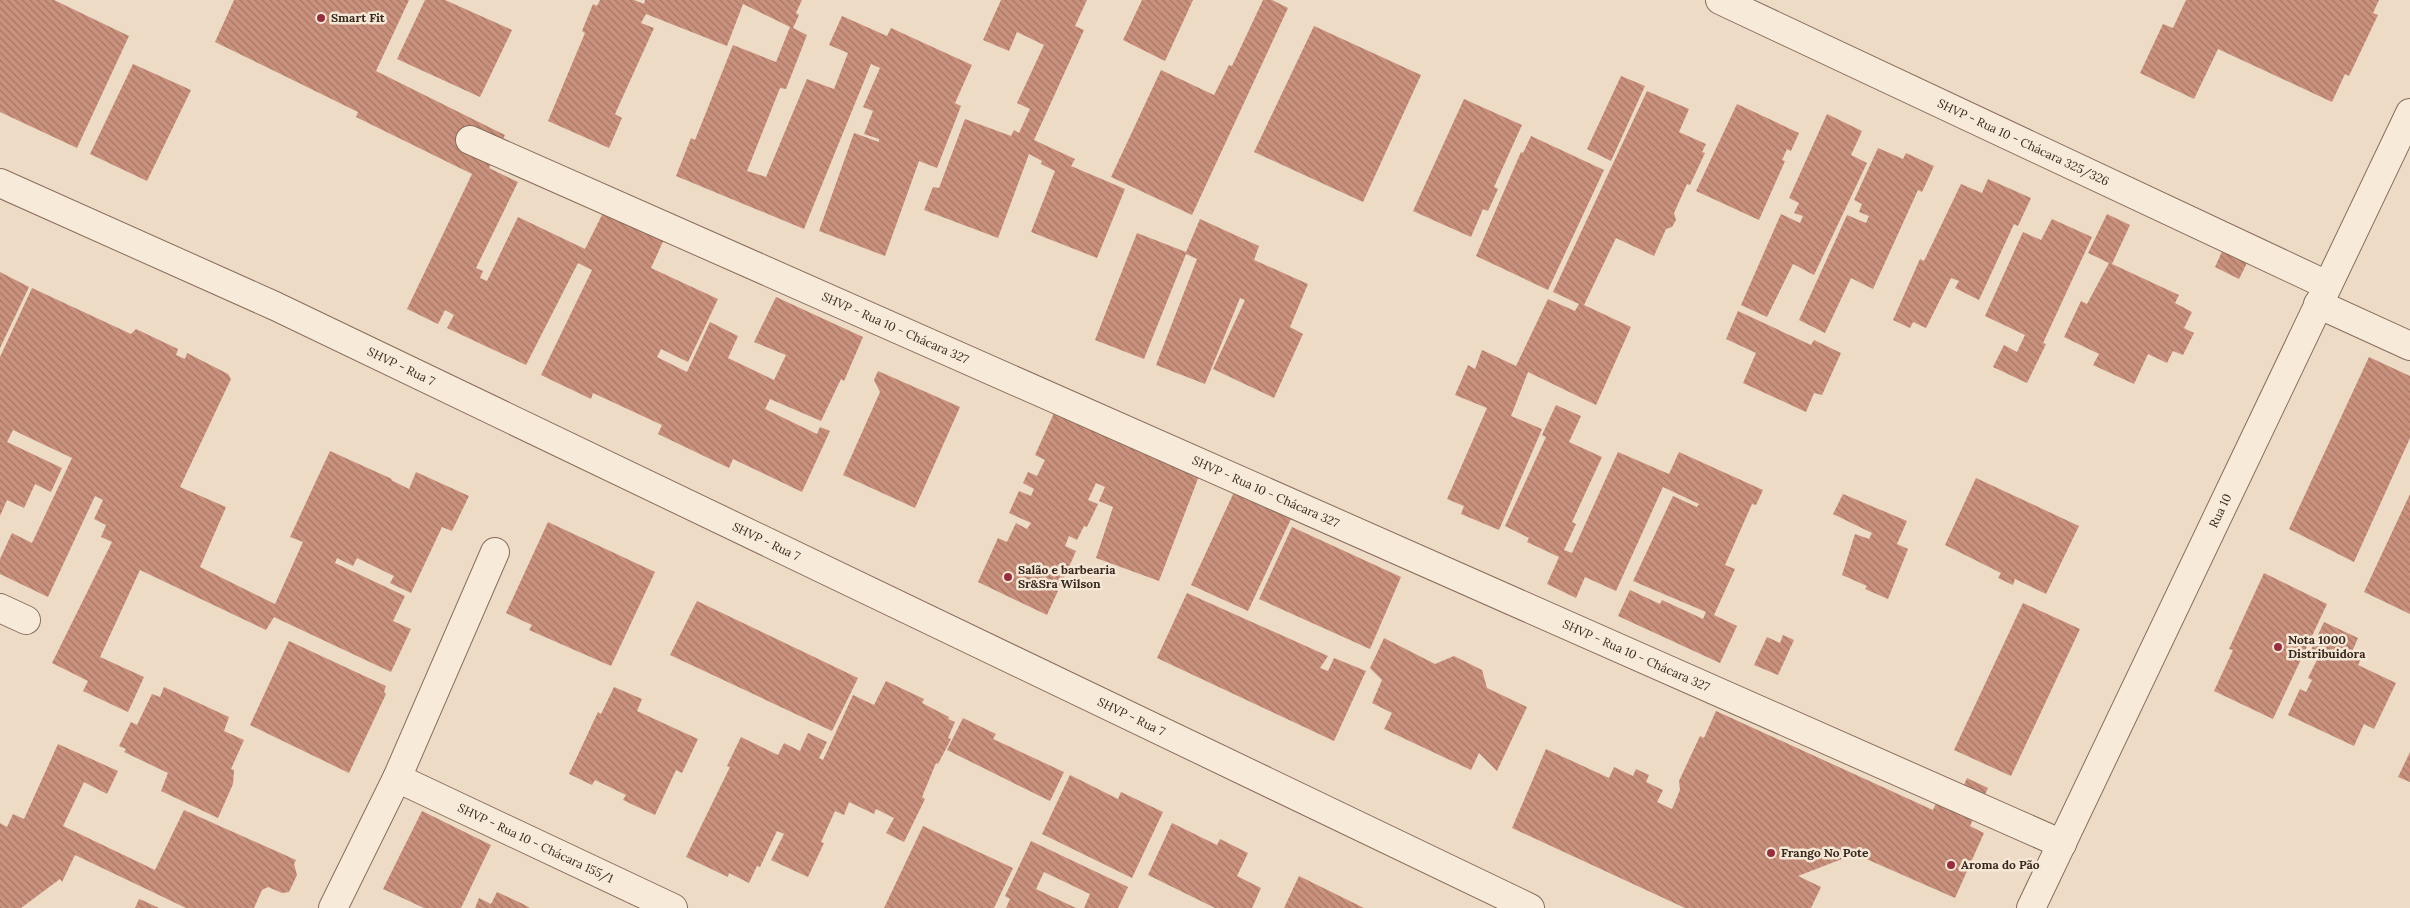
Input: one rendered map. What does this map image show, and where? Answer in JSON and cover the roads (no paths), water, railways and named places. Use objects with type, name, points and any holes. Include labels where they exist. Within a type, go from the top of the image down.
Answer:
[{"type":"street","name":"SHVP - Rua 10 - Chácara 325/326","points":[[1720,0],[2323,295],[2410,346]]},
{"type":"street","name":"Rua 10","points":[[2031,908],[2410,113]]},
{"type":"street","name":"SHVP - Rua 10 - Chácara 327","points":[[470,140],[2062,844]]},
{"type":"street","name":"SHVP - Rua 7","points":[[0,183],[275,306],[1530,908]]},
{"type":"street","points":[[333,908],[397,778],[495,552]]},
{"type":"street","points":[[0,608],[26,620]]},
{"type":"street","name":"SHVP - Rua 10 - Chácara 155/1","points":[[397,778],[672,908]]},
{"type":"place","name":"Smart Fit","points":[[321,18]]},
{"type":"place","name":"Salão e barbearia Sr&Sra Wilson","points":[[1008,577]]},
{"type":"place","name":"Nota 1000 Distribuidora","points":[[2278,647]]},
{"type":"place","name":"Frango No Pote","points":[[1771,853]]},
{"type":"place","name":"Aroma do Pão","points":[[1951,865]]}]
